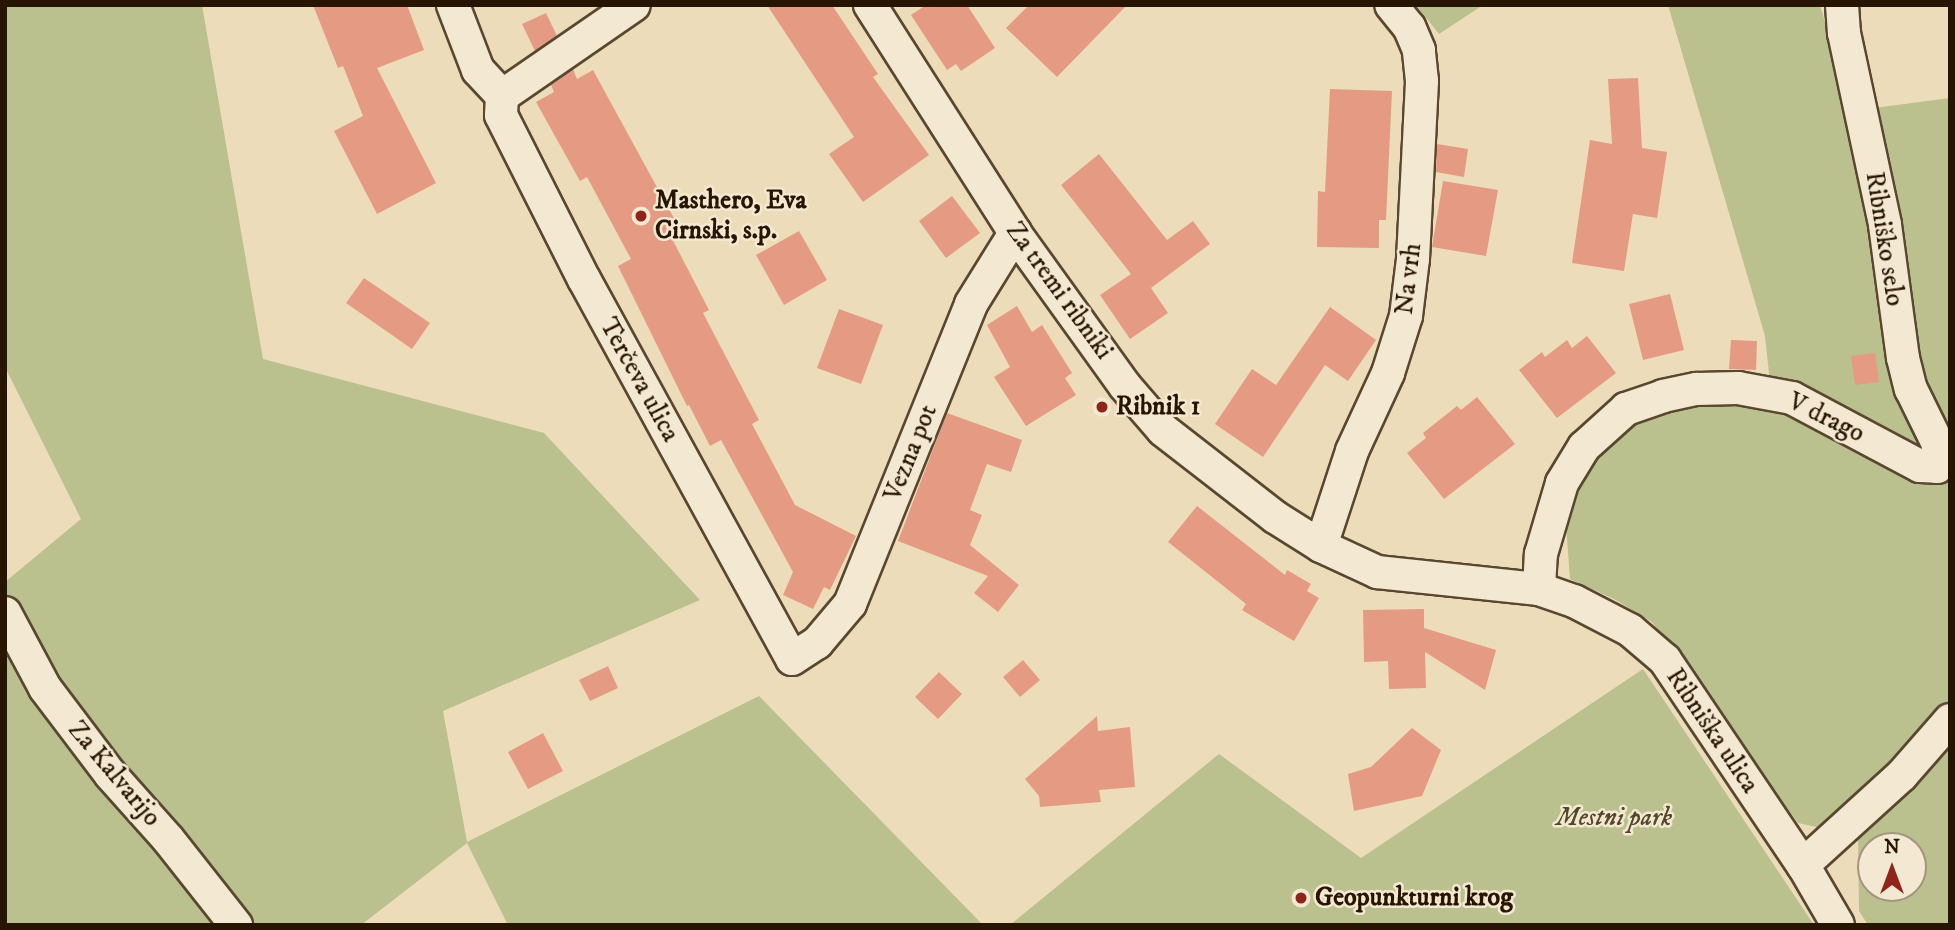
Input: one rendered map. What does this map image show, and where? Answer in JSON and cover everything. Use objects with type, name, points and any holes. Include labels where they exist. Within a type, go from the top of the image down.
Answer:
[{"type":"street","points":[[453,5],[478,70],[502,96],[634,5]]},
{"type":"street","name":"Za tremi ribniki","points":[[870,5],[1015,233],[1125,386],[1163,430],[1275,517],[1321,546],[1377,572],[1539,589]]},
{"type":"street","name":"Na vrh","points":[[1321,546],[1352,451],[1388,373],[1406,316],[1413,259],[1422,81],[1419,50],[1409,27],[1391,5]]},
{"type":"street","name":"Ribniško selo","points":[[1842,5],[1844,33],[1885,225],[1902,358],[1911,389],[1938,443],[1944,473]]},
{"type":"street","name":"Terčeva ulica","points":[[502,96],[501,115],[584,279],[792,659]]},
{"type":"street","name":"Vezna pot","points":[[792,659],[817,643],[850,604],[971,304],[1015,233]]},
{"type":"street","name":"V drago","points":[[1539,589],[1541,554],[1562,483],[1584,447],[1626,410],[1663,396],[1697,389],[1738,388],[1792,398],[1920,466],[1944,473]]},
{"type":"street","name":"Ribniška ulica","points":[[1539,589],[1574,601],[1630,630],[1665,660],[1803,865],[1838,925]]},
{"type":"street","name":"Za Kalvarijo","points":[[5,613],[45,688],[110,774],[168,839],[236,925]]},
{"type":"street","points":[[1803,865],[1902,775],[1950,720]]},
{"type":"green space","points":[[5,5],[202,5],[263,359],[544,433],[700,600],[443,711],[467,842],[759,696],[983,925],[508,925],[467,843],[361,925],[5,925],[5,582],[81,519],[5,367]]},
{"type":"green space","points":[[1416,5],[1483,5],[1439,34]]},
{"type":"green space","points":[[1668,5],[1820,5],[1851,111],[1950,98],[1950,925],[1868,925],[1859,911],[1859,902],[1927,902],[1927,832],[1857,832],[1857,836],[1798,823],[1652,622],[1614,599],[1570,579],[1566,525],[1589,464],[1615,431],[1670,407],[1712,400],[1772,402],[1765,336]]},
{"type":"green space","name":"Mestni park","points":[[1643,669],[1814,925],[1010,925],[1219,754],[1361,858]]},
{"type":"building","points":[[313,5],[407,5],[424,50],[377,68],[436,183],[377,214],[334,131],[363,116],[343,66],[338,68]]},
{"type":"building","points":[[767,5],[832,5],[878,74],[873,77],[929,155],[863,202],[829,154],[854,137]]},
{"type":"building","points":[[926,5],[967,5],[995,48],[961,71],[956,64],[947,70],[911,15]]},
{"type":"building","points":[[1029,5],[1127,5],[1057,77],[1006,28]]},
{"type":"building","points":[[546,13],[557,36],[535,51],[522,24]]},
{"type":"building","points":[[573,69],[577,79],[593,70],[676,222],[666,227],[709,310],[703,313],[759,420],[752,424],[795,505],[856,536],[830,590],[824,587],[813,609],[783,595],[793,572],[721,440],[710,446],[689,405],[687,406],[618,266],[631,259],[587,177],[580,181],[536,102],[554,92],[551,85]]},
{"type":"building","points":[[1638,78],[1642,148],[1667,152],[1657,218],[1633,214],[1624,271],[1572,263],[1590,140],[1612,144],[1608,79]]},
{"type":"building","points":[[1330,89],[1392,91],[1386,220],[1379,220],[1379,248],[1317,247],[1318,191],[1325,192]]},
{"type":"building","points":[[1437,144],[1468,149],[1464,177],[1436,172]]},
{"type":"building","points":[[1099,154],[1167,240],[1193,221],[1210,244],[1151,288],[1168,313],[1130,339],[1100,295],[1131,274],[1061,185]]},
{"type":"building","points":[[1443,181],[1498,190],[1486,256],[1432,247]]},
{"type":"building","points":[[952,196],[980,233],[946,258],[919,221]]},
{"type":"building","points":[[799,231],[827,280],[784,305],[756,255]]},
{"type":"building","points":[[364,278],[430,323],[412,349],[346,303]]},
{"type":"building","points":[[1670,294],[1684,350],[1643,360],[1629,304]]},
{"type":"building","points":[[1017,306],[1032,332],[1042,325],[1072,373],[1065,378],[1076,395],[1026,426],[994,377],[1010,367],[987,325]]},
{"type":"building","points":[[1330,307],[1376,340],[1348,381],[1325,365],[1263,457],[1215,424],[1252,369],[1276,385]]},
{"type":"building","points":[[839,309],[883,325],[861,384],[817,368]]},
{"type":"building","points":[[1587,336],[1616,373],[1557,418],[1519,370],[1542,352],[1545,357],[1567,340],[1572,348]]},
{"type":"building","points":[[1731,340],[1757,341],[1756,370],[1729,369]]},
{"type":"building","points":[[1875,353],[1879,382],[1855,385],[1851,356]]},
{"type":"building","points":[[1477,397],[1515,444],[1444,499],[1407,453],[1426,438],[1423,433],[1457,406],[1461,410]]},
{"type":"building","points":[[947,413],[1022,440],[1011,472],[987,464],[970,510],[982,515],[970,545],[1019,585],[998,612],[974,593],[988,576],[898,541]]},
{"type":"building","points":[[1197,506],[1285,575],[1287,570],[1311,584],[1307,591],[1319,598],[1294,641],[1242,610],[1246,604],[1168,542]]},
{"type":"building","points":[[1424,609],[1424,628],[1496,650],[1485,690],[1425,652],[1426,688],[1389,689],[1388,661],[1364,662],[1363,610]]},
{"type":"building","points":[[1023,660],[1040,680],[1020,697],[1003,677]]},
{"type":"building","points":[[608,666],[618,688],[590,701],[579,680]]},
{"type":"building","points":[[939,672],[962,694],[938,719],[915,697]]},
{"type":"building","points":[[1097,716],[1098,731],[1130,727],[1135,787],[1099,790],[1101,802],[1040,807],[1039,796],[1025,779]]},
{"type":"building","points":[[1412,728],[1441,750],[1422,796],[1354,811],[1348,774],[1371,767]]},
{"type":"building","points":[[543,733],[563,771],[528,789],[508,752]]},
{"type":"place","name":"Masthero, Eva Cirnski, s.p.","points":[[641,216]]},
{"type":"place","name":"Ribnik 1","points":[[1102,407]]},
{"type":"place","name":"Geopunkturni krog","points":[[1301,898]]}]
